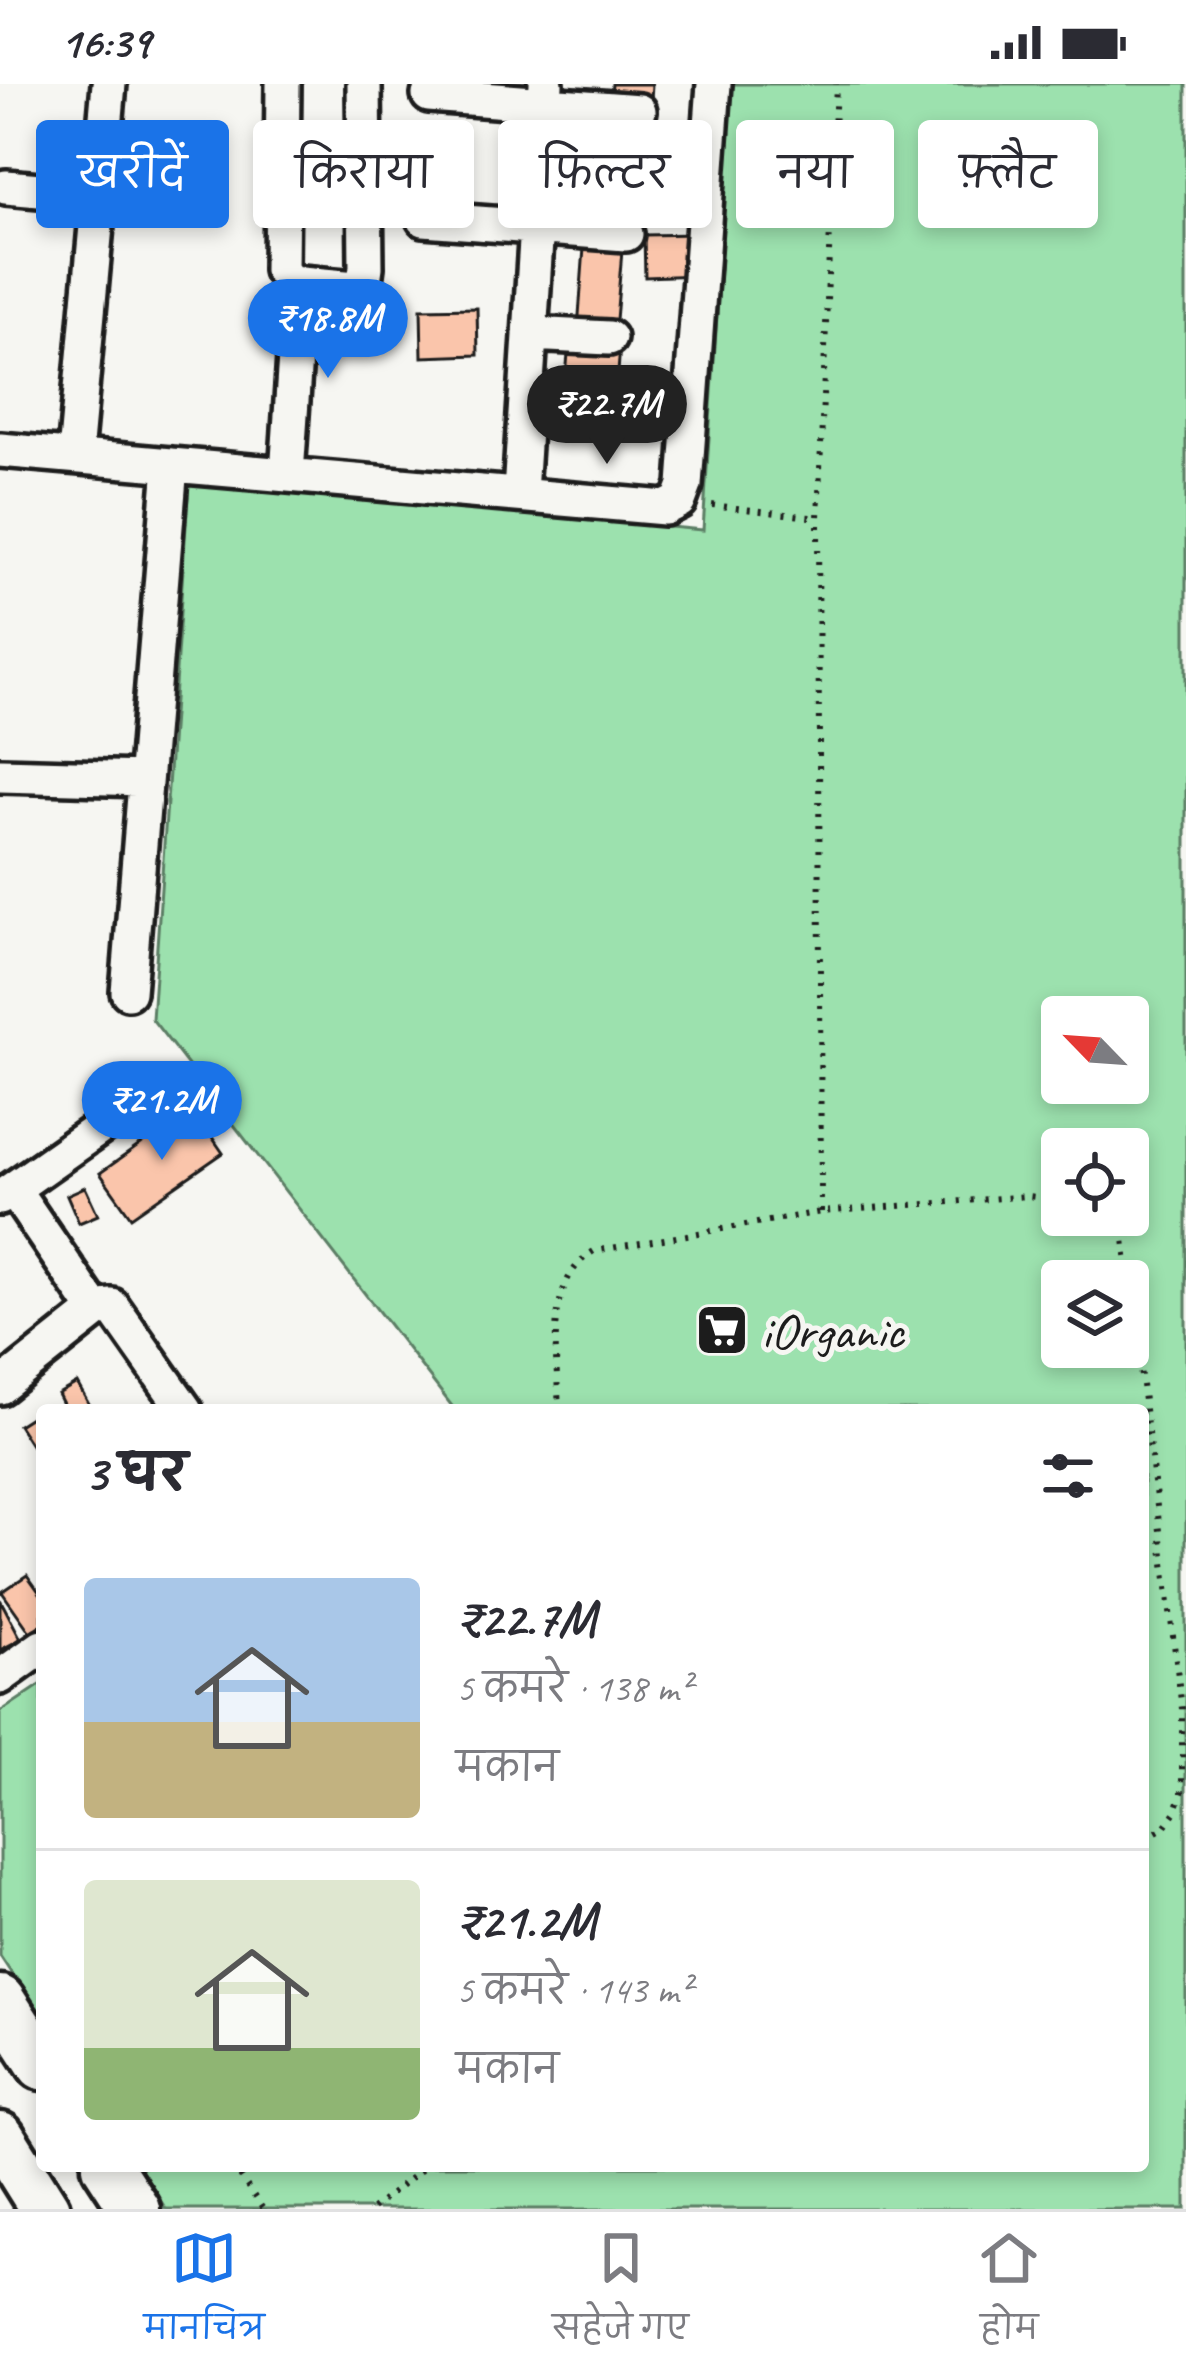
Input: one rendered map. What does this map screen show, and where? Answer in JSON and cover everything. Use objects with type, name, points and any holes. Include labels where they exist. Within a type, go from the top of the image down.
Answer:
[{"type":"main road","points":[[0,2000],[36,2057]]},
{"type":"main road","points":[[0,2137],[45,2209]]},
{"type":"main road","points":[[111,2172],[135,2209]]},
{"type":"street","points":[[107,120],[110,84]]},
{"type":"street","points":[[283,84],[281,270],[290,282],[356,288],[364,281],[364,84]]},
{"type":"street","points":[[0,449],[665,508],[679,501],[685,485],[714,84]]},
{"type":"street","points":[[520,494],[545,94]]},
{"type":"street","points":[[428,95],[545,94],[639,111]]},
{"type":"street","points":[[6,187],[36,190]]},
{"type":"street","points":[[474,223],[626,234]]},
{"type":"street","points":[[76,455],[97,228]]},
{"type":"street","points":[[287,474],[301,283]]},
{"type":"street","points":[[530,334],[609,338]]},
{"type":"street","points":[[128,992],[171,465]]},
{"type":"street","points":[[0,775],[145,778]]},
{"type":"street","points":[[96,1311],[7,1194],[158,1087]]},
{"type":"street","points":[[0,1387],[96,1311],[112,1306],[181,1404]]},
{"type":"street","points":[[0,1677],[36,1651]]},
{"type":"path","points":[[821,1212],[818,518],[836,84]]},
{"type":"path","points":[[679,501],[818,518]]},
{"type":"path","points":[[559,1404],[559,1298],[568,1274],[594,1251],[821,1212],[1041,1198]]},
{"type":"path","points":[[1122,1236],[1144,1404]]},
{"type":"path","points":[[1149,1442],[1182,1709],[1182,1793],[1165,1827],[1149,1836]]},
{"type":"path","points":[[237,2172],[262,2209]]},
{"type":"path","points":[[372,2209],[418,2172]]},
{"type":"green space","points":[[732,84],[1186,84],[1186,2209],[166,2209],[142,2172],[1149,2172],[1149,1404],[450,1404],[152,1019],[189,482],[703,530]]},
{"type":"green space","points":[[36,1688],[36,2011],[0,1956],[0,1712]]},
{"type":"building","points":[[612,84],[652,84],[651,100],[611,96]]},
{"type":"building","points":[[697,234],[698,275],[645,277],[644,235]]},
{"type":"building","points":[[584,248],[622,251],[615,331],[578,329]]},
{"type":"building","points":[[477,308],[478,355],[422,357],[421,309]]},
{"type":"building","points":[[569,341],[620,345],[613,442],[561,438]]},
{"type":"building","points":[[192,1108],[223,1153],[131,1217],[100,1173]]},
{"type":"building","points":[[85,1187],[98,1215],[79,1223],[67,1195]]},
{"type":"building","points":[[77,1383],[89,1404],[63,1404],[58,1394]]},
{"type":"building","points":[[36,1413],[36,1453],[18,1425]]},
{"type":"building","points":[[27,1575],[36,1588],[36,1628],[30,1632],[2,1592]]},
{"type":"building","points":[[0,1602],[21,1639],[0,1650]]},
{"type":"place","name":"iOrganic","points":[[722,1330]]}]
